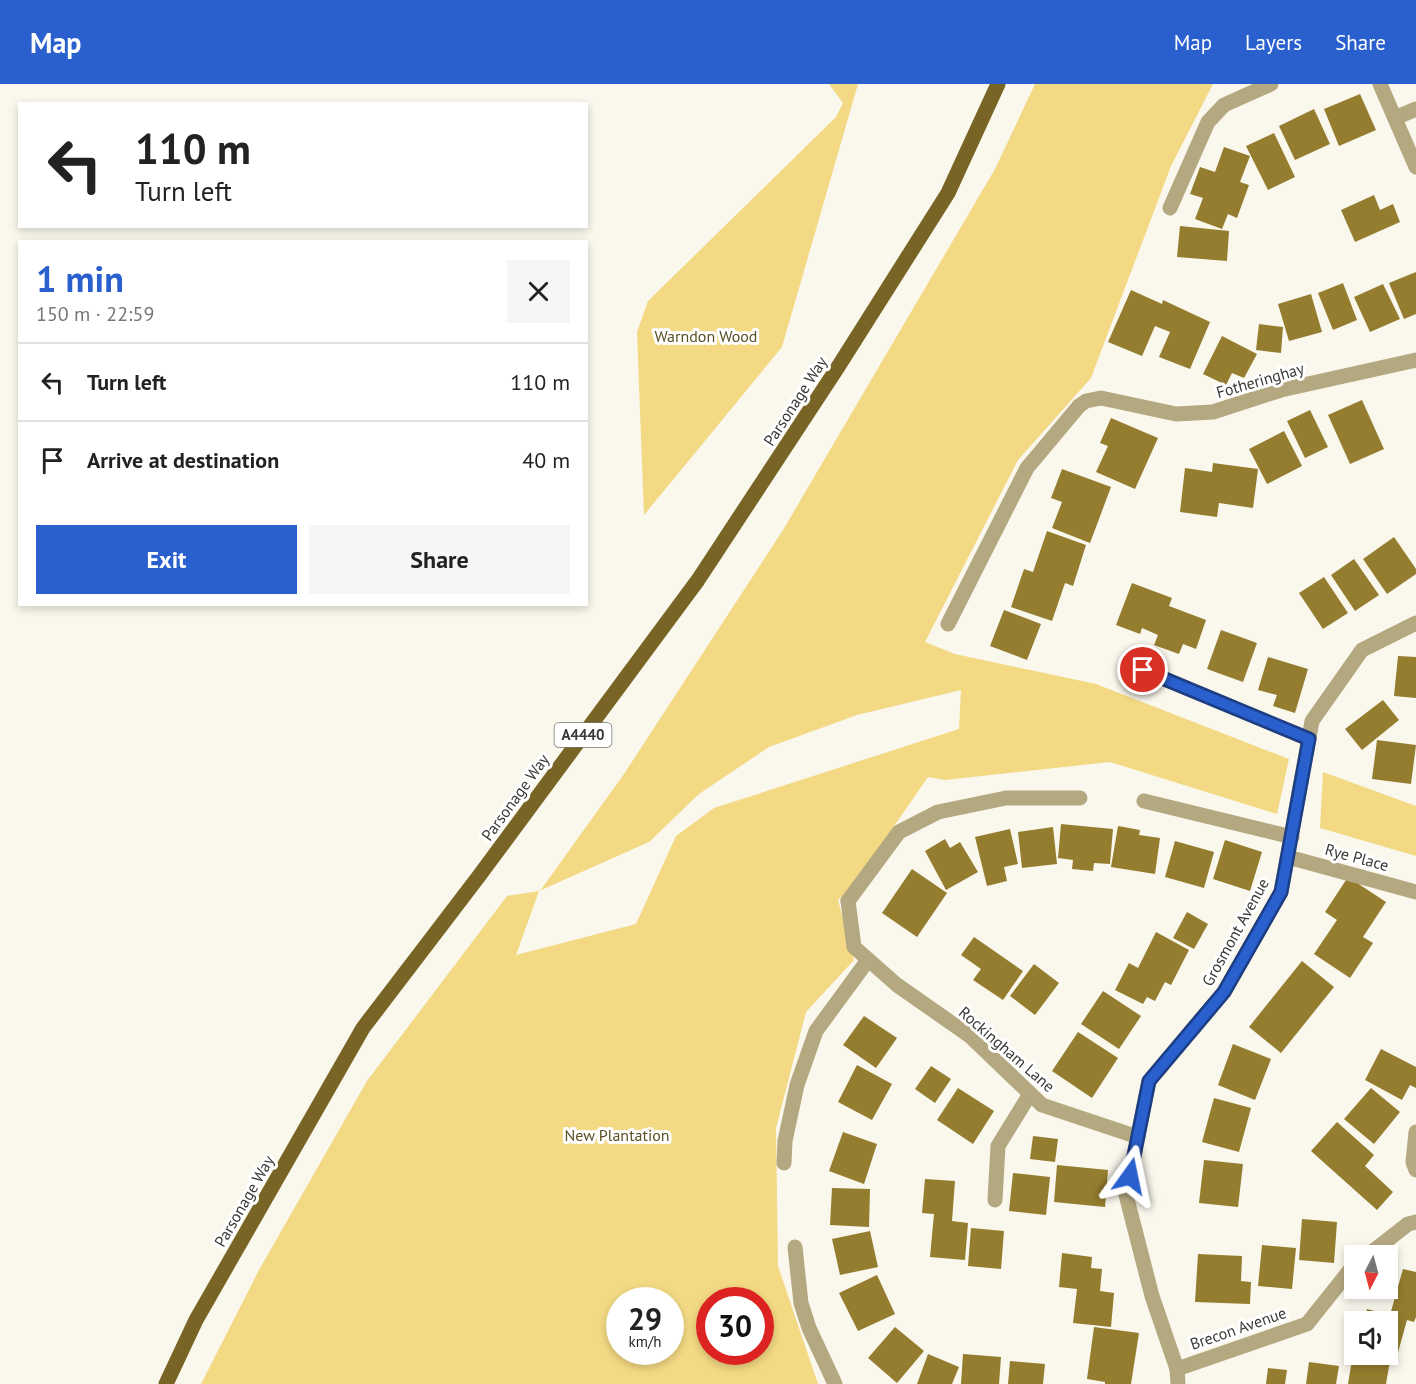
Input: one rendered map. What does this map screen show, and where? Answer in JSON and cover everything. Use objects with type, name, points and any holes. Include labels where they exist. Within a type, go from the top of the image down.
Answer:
[{"type":"main road","name":"Parsonage Way","points":[[166,1384],[196,1320],[363,1028],[479,876],[698,580],[838,367],[948,193],[998,84]]},
{"type":"street","points":[[1170,208],[1208,122],[1224,105],[1271,84]]},
{"type":"street","points":[[1380,84],[1416,167]]},
{"type":"street","points":[[1395,118],[1416,109]]},
{"type":"street","name":"Fotheringhay","points":[[948,624],[1027,468],[1079,406],[1086,401],[1101,398],[1176,414],[1213,412],[1281,390],[1416,360]]},
{"type":"street","name":"Grosmont Avenue","points":[[1177,1376],[1152,1296],[1126,1195],[1149,1081],[1224,992],[1281,892],[1312,721],[1362,650],[1416,623]]},
{"type":"street","points":[[1143,670],[1309,739]]},
{"type":"street","name":"Rockingham Lane","points":[[1080,798],[1006,798],[938,812],[899,832],[848,902],[854,947],[897,986],[970,1036],[1042,1105],[1138,1137]]},
{"type":"street","points":[[1144,801],[1292,837]]},
{"type":"street","name":"Rye Place","points":[[1288,857],[1416,892]]},
{"type":"street","points":[[784,1163],[785,1141],[797,1085],[816,1031],[868,960]]},
{"type":"street","points":[[995,1200],[998,1146],[1030,1094]]},
{"type":"street","points":[[1416,1132],[1413,1162],[1416,1170]]},
{"type":"street","points":[[1381,1245],[1408,1224],[1416,1222]]},
{"type":"street","points":[[795,1247],[801,1303],[809,1328],[835,1384]]},
{"type":"street","name":"Brecon Avenue","points":[[1177,1376],[1307,1324],[1344,1278]]},
{"type":"green space","name":"Warndon Wood","points":[[829,84],[858,84],[782,347],[644,515],[637,332],[648,301],[836,117],[843,103]]},
{"type":"green space","name":"New Plantation","points":[[1035,84],[1213,84],[1171,166],[1091,378],[1018,460],[925,642],[955,654],[1096,684],[1289,759],[1277,814],[1110,762],[945,780],[928,777],[852,887],[838,900],[854,960],[806,1012],[776,1128],[778,1266],[818,1384],[201,1384],[259,1270],[367,1081],[507,896],[539,891],[516,955],[636,924],[676,836],[714,808],[959,729],[961,690],[857,715],[769,747],[699,794],[649,842],[540,890],[624,774],[783,530],[995,169]]},
{"type":"green space","points":[[1323,772],[1416,806],[1416,856],[1320,828]]},
{"type":"building","points":[[1360,94],[1376,130],[1339,146],[1324,109]]},
{"type":"building","points":[[1314,109],[1330,144],[1295,160],[1279,126]]},
{"type":"building","points":[[1274,133],[1295,177],[1268,190],[1246,146]]},
{"type":"building","points":[[1224,147],[1250,156],[1240,182],[1249,185],[1237,218],[1228,214],[1222,229],[1195,219],[1203,198],[1190,194],[1200,167],[1215,172]]},
{"type":"building","points":[[1374,195],[1380,210],[1393,204],[1400,222],[1355,242],[1341,210]]},
{"type":"building","points":[[1180,226],[1229,231],[1227,261],[1177,257]]},
{"type":"building","points":[[1416,272],[1416,314],[1404,319],[1389,283]]},
{"type":"building","points":[[1343,283],[1357,320],[1333,330],[1318,293]]},
{"type":"building","points":[[1383,284],[1400,319],[1370,332],[1354,297]]},
{"type":"building","points":[[1131,290],[1162,304],[1163,300],[1210,322],[1190,369],[1159,357],[1170,332],[1155,326],[1142,356],[1108,342]]},
{"type":"building","points":[[1311,294],[1322,332],[1289,341],[1278,304]]},
{"type":"building","points":[[1259,324],[1283,327],[1281,353],[1256,350]]},
{"type":"building","points":[[1222,336],[1257,354],[1244,378],[1232,373],[1226,385],[1203,374]]},
{"type":"building","points":[[1362,400],[1384,449],[1350,464],[1328,415]]},
{"type":"building","points":[[1310,410],[1328,447],[1305,458],[1287,421]]},
{"type":"building","points":[[1111,418],[1158,438],[1135,489],[1096,472],[1108,446],[1100,443]]},
{"type":"building","points":[[1284,431],[1302,466],[1267,484],[1249,449]]},
{"type":"building","points":[[1213,463],[1258,469],[1253,508],[1219,503],[1217,517],[1180,512],[1185,468],[1212,472]]},
{"type":"building","points":[[1062,469],[1111,487],[1090,543],[1052,528],[1062,502],[1051,498]]},
{"type":"building","points":[[1047,531],[1086,545],[1073,586],[1065,583],[1052,621],[1011,607],[1024,569],[1033,572]]},
{"type":"building","points":[[1394,537],[1416,569],[1416,574],[1387,594],[1363,559]]},
{"type":"building","points":[[1354,559],[1379,595],[1355,611],[1331,575]]},
{"type":"building","points":[[1324,577],[1348,613],[1323,629],[1299,593]]},
{"type":"building","points":[[1132,583],[1172,598],[1169,606],[1206,620],[1196,649],[1183,644],[1179,654],[1154,645],[1158,635],[1142,628],[1140,634],[1116,625]]},
{"type":"building","points":[[1004,610],[1041,624],[1027,660],[990,646]]},
{"type":"building","points":[[1221,630],[1257,643],[1243,682],[1207,669]]},
{"type":"building","points":[[1398,656],[1416,657],[1416,698],[1394,696]]},
{"type":"building","points":[[1268,657],[1308,669],[1295,713],[1273,706],[1277,695],[1258,690]]},
{"type":"building","points":[[1383,700],[1399,720],[1362,750],[1345,729]]},
{"type":"building","points":[[1377,740],[1416,745],[1411,784],[1372,779]]},
{"type":"building","points":[[1061,824],[1113,829],[1110,864],[1094,863],[1093,871],[1072,869],[1073,860],[1058,858]]},
{"type":"building","points":[[1118,826],[1140,830],[1139,835],[1160,838],[1155,874],[1111,867]]},
{"type":"building","points":[[1053,827],[1057,864],[1022,868],[1018,832]]},
{"type":"building","points":[[1010,829],[1018,864],[1004,867],[1007,881],[987,886],[975,837]]},
{"type":"building","points":[[945,839],[950,848],[960,842],[978,872],[946,890],[925,851]]},
{"type":"building","points":[[1225,840],[1262,852],[1250,891],[1213,879]]},
{"type":"building","points":[[1175,841],[1214,852],[1204,888],[1165,877]]},
{"type":"building","points":[[912,869],[947,893],[917,937],[882,913]]},
{"type":"building","points":[[1348,877],[1386,902],[1363,937],[1373,943],[1350,978],[1314,954],[1337,920],[1325,912]]},
{"type":"building","points":[[1187,912],[1208,924],[1194,949],[1173,938]]},
{"type":"building","points":[[1156,932],[1189,950],[1171,985],[1165,982],[1155,1001],[1147,997],[1143,1004],[1115,990],[1129,963],[1138,968]]},
{"type":"building","points":[[974,937],[1023,971],[1003,1000],[973,980],[981,969],[961,955]]},
{"type":"building","points":[[1302,961],[1334,987],[1281,1053],[1249,1027]]},
{"type":"building","points":[[1034,964],[1059,983],[1035,1015],[1010,996]]},
{"type":"building","points":[[1103,991],[1141,1016],[1119,1049],[1081,1024]]},
{"type":"building","points":[[864,1016],[897,1038],[876,1068],[843,1045]]},
{"type":"building","points":[[1078,1032],[1118,1058],[1092,1098],[1052,1071]]},
{"type":"building","points":[[1233,1044],[1271,1059],[1255,1100],[1218,1085]]},
{"type":"building","points":[[1381,1049],[1416,1067],[1416,1088],[1410,1085],[1402,1100],[1365,1080]]},
{"type":"building","points":[[857,1065],[892,1084],[872,1120],[838,1102]]},
{"type":"building","points":[[931,1066],[951,1079],[935,1103],[915,1089]]},
{"type":"building","points":[[958,1088],[994,1111],[973,1144],[937,1120]]},
{"type":"building","points":[[1371,1088],[1400,1112],[1374,1144],[1344,1119]]},
{"type":"building","points":[[1214,1098],[1251,1108],[1239,1152],[1202,1142]]},
{"type":"building","points":[[1337,1122],[1374,1155],[1365,1166],[1393,1192],[1377,1210],[1311,1151]]},
{"type":"building","points":[[843,1132],[877,1144],[864,1184],[829,1171]]},
{"type":"building","points":[[1033,1136],[1058,1139],[1055,1162],[1030,1159]]},
{"type":"building","points":[[1204,1160],[1243,1164],[1238,1207],[1199,1203]]},
{"type":"building","points":[[1057,1165],[1108,1170],[1105,1207],[1054,1202]]},
{"type":"building","points":[[1013,1173],[1050,1177],[1046,1215],[1009,1211]]},
{"type":"building","points":[[925,1179],[955,1181],[952,1221],[968,1223],[965,1260],[930,1257],[934,1214],[922,1213]]},
{"type":"building","points":[[832,1188],[870,1189],[869,1227],[830,1225]]},
{"type":"building","points":[[1302,1219],[1337,1222],[1334,1263],[1299,1260]]},
{"type":"building","points":[[971,1228],[1004,1231],[1001,1269],[968,1266]]},
{"type":"building","points":[[870,1231],[878,1267],[840,1275],[832,1239]]},
{"type":"building","points":[[1262,1245],[1296,1248],[1292,1289],[1258,1286]]},
{"type":"building","points":[[1062,1253],[1092,1257],[1091,1268],[1102,1269],[1100,1291],[1114,1293],[1111,1327],[1073,1323],[1077,1289],[1059,1287]]},
{"type":"building","points":[[1198,1254],[1242,1256],[1241,1281],[1251,1282],[1250,1304],[1195,1302]]},
{"type":"building","points":[[1403,1269],[1416,1272],[1416,1317],[1414,1322],[1407,1320],[1398,1352],[1398,1311],[1391,1311],[1395,1299],[1398,1299],[1398,1287]]},
{"type":"building","points":[[877,1275],[895,1314],[858,1331],[839,1293]]},
{"type":"building","points":[[895,1327],[924,1351],[897,1383],[868,1358]]},
{"type":"building","points":[[1094,1327],[1139,1333],[1131,1384],[1105,1384],[1105,1382],[1087,1379]]},
{"type":"building","points":[[928,1354],[959,1367],[952,1384],[917,1384]]},
{"type":"building","points":[[963,1354],[1001,1357],[999,1384],[961,1384]]},
{"type":"building","points":[[1010,1361],[1045,1364],[1043,1384],[1008,1384]]},
{"type":"building","points":[[1309,1362],[1339,1366],[1336,1384],[1306,1384]]},
{"type":"building","points":[[1351,1365],[1389,1365],[1386,1384],[1348,1384]]},
{"type":"building","points":[[1268,1368],[1287,1370],[1285,1384],[1266,1384]]},
{"type":"route","points":[[1130,1176],[1149,1081],[1224,992],[1281,892],[1309,739],[1143,670]]}]
